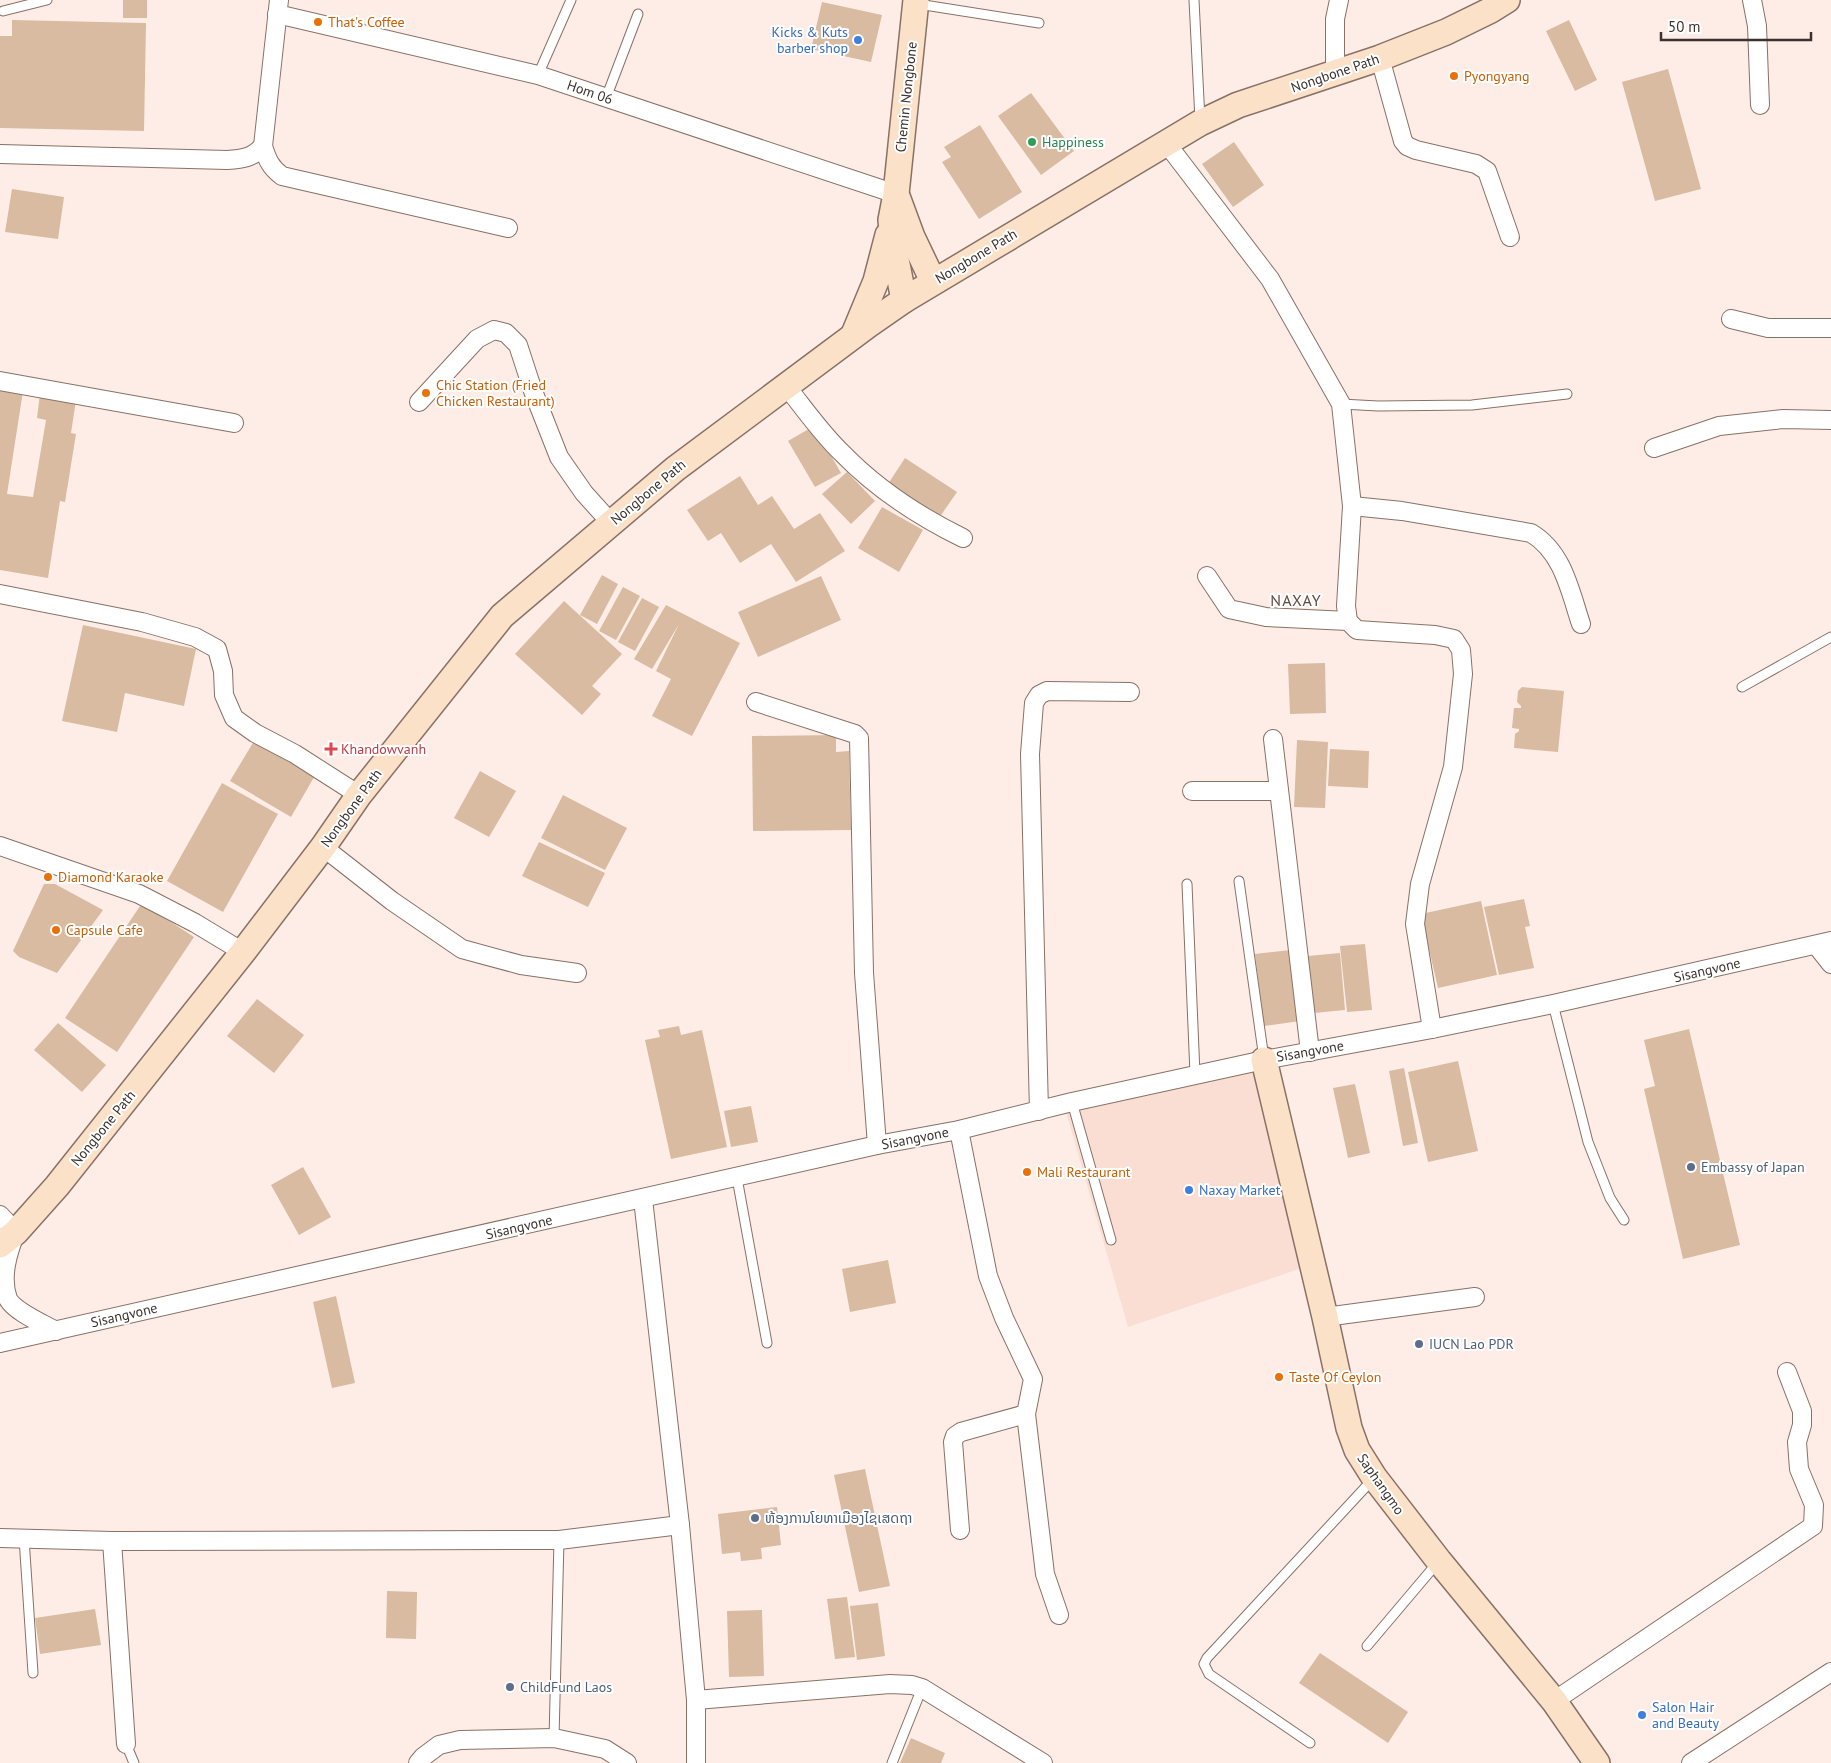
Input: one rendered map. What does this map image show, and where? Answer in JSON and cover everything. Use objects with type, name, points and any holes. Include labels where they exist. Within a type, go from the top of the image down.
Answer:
[{"type":"street","points":[[1335,74],[1335,19],[1339,0]]},
{"type":"street","name":"Nongbone Path","points":[[5,1230],[57,1186],[243,952],[323,847],[358,795],[502,616],[675,469],[854,335],[904,300],[1200,123],[1238,105],[1335,74],[1446,32],[1507,0]]},
{"type":"street","points":[[1752,0],[1757,26],[1760,106]]},
{"type":"street","name":"Chemin Nongbone","points":[[904,300],[894,249],[891,220],[896,194],[916,2]]},
{"type":"street","name":"Hom 06","points":[[278,7],[538,75],[896,194]]},
{"type":"street","points":[[278,7],[263,146],[267,161],[273,170],[282,176],[508,228]]},
{"type":"street","points":[[1380,58],[1403,141],[1407,146],[1416,150],[1476,164],[1488,171],[1510,237]]},
{"type":"street","points":[[1167,144],[1270,279],[1341,404],[1352,506],[1346,606],[1348,621],[1357,630],[1435,635],[1454,639],[1462,650],[1463,674],[1453,766],[1420,884],[1415,924],[1432,1029]]},
{"type":"street","points":[[0,154],[227,160],[242,159],[256,154],[263,146]]},
{"type":"street","name":"Chemin Nongbone","points":[[896,194],[912,237],[933,282]]},
{"type":"street","points":[[854,335],[876,281],[891,220]]},
{"type":"street","points":[[1731,319],[1768,328],[1831,328]]},
{"type":"street","points":[[419,402],[477,339],[494,330],[506,333],[518,345],[533,391],[559,457],[584,493],[611,523]]},
{"type":"street","points":[[0,381],[234,423]]},
{"type":"street","points":[[786,386],[841,453],[893,498],[938,526],[963,538]]},
{"type":"street","points":[[1654,448],[1719,426],[1783,419],[1831,420]]},
{"type":"street","points":[[1352,506],[1402,511],[1531,534],[1542,540],[1561,564],[1581,624]]},
{"type":"street","points":[[1207,576],[1230,609],[1266,618],[1348,621]]},
{"type":"street","points":[[0,594],[142,622],[195,637],[217,649],[224,671],[224,695],[234,718],[255,733],[295,754],[358,795]]},
{"type":"street","points":[[1038,1111],[1030,754],[1034,704],[1040,695],[1047,692],[1130,692]]},
{"type":"street","points":[[756,702],[856,734],[859,738],[864,973],[877,1145]]},
{"type":"street","points":[[1273,739],[1310,1052]]},
{"type":"street","points":[[1192,791],[1279,791]]},
{"type":"street","points":[[0,846],[139,894],[195,923],[243,952]]},
{"type":"street","points":[[323,847],[392,901],[462,949],[521,965],[578,973]]},
{"type":"street","points":[[1823,943],[1831,964]]},
{"type":"street","name":"Sisangvone","points":[[0,1343],[877,1145],[959,1130],[1196,1074],[1553,1004],[1823,943]]},
{"type":"street","name":"Saphangmo","points":[[1264,1060],[1325,1317],[1349,1428],[1357,1450],[1374,1477],[1439,1561],[1554,1701],[1597,1763]]},
{"type":"street","points":[[959,1130],[988,1276],[1004,1318],[1033,1379],[1026,1414],[1045,1574],[1059,1615]]},
{"type":"street","points":[[643,1199],[680,1525],[696,1700],[696,1763]]},
{"type":"street","points":[[5,1230],[6,1255],[3,1280],[9,1300],[26,1315],[56,1331]]},
{"type":"street","points":[[1325,1317],[1475,1297]]},
{"type":"street","points":[[1554,1701],[1813,1526],[1814,1505],[1799,1469],[1797,1442],[1802,1425],[1802,1411],[1786,1372]]},
{"type":"street","points":[[960,1530],[953,1442],[955,1436],[961,1432],[1026,1414]]},
{"type":"street","points":[[0,1538],[112,1541],[559,1540],[680,1525]]},
{"type":"street","points":[[112,1541],[126,1744]]},
{"type":"street","points":[[1691,1763],[1831,1672]]},
{"type":"street","points":[[696,1700],[890,1684],[912,1685],[922,1688],[1043,1763]]},
{"type":"street","points":[[418,1763],[439,1745],[460,1740],[554,1738],[605,1749],[627,1763]]},
{"type":"lane","points":[[1,9],[47,0]]},
{"type":"lane","points":[[538,75],[571,0]]},
{"type":"lane","points":[[1194,0],[1200,123]]},
{"type":"lane","points":[[916,2],[1038,23]]},
{"type":"lane","points":[[606,98],[638,14]]},
{"type":"lane","points":[[1341,404],[1378,406],[1472,405],[1567,394]]},
{"type":"lane","points":[[1742,687],[1831,637]]},
{"type":"lane","points":[[1239,881],[1264,1060]]},
{"type":"lane","points":[[1187,884],[1196,1074]]},
{"type":"lane","points":[[1553,1004],[1588,1142],[1610,1198],[1624,1220]]},
{"type":"lane","points":[[1072,1102],[1111,1240]]},
{"type":"lane","points":[[737,1178],[767,1343]]},
{"type":"lane","points":[[1310,1743],[1208,1674],[1204,1664],[1207,1658],[1374,1477]]},
{"type":"lane","points":[[24,1538],[34,1673]]},
{"type":"lane","points":[[554,1738],[559,1540]]},
{"type":"lane","points":[[1367,1646],[1439,1561]]},
{"type":"lane","points":[[892,1763],[922,1688]]},
{"type":"lane","points":[[126,1744],[134,1763]]},
{"type":"shaded area","name":"Naxay Market","points":[[1258,1065],[1308,1266],[1128,1327],[1066,1112]]},
{"type":"building","points":[[123,0],[147,0],[147,18],[123,18]]},
{"type":"building","points":[[822,2],[882,15],[871,62],[811,49]]},
{"type":"building","points":[[12,20],[146,23],[144,131],[0,128],[0,36],[12,36]]},
{"type":"building","points":[[1569,20],[1597,80],[1575,91],[1546,31]]},
{"type":"building","points":[[1668,69],[1701,189],[1655,201],[1622,82]]},
{"type":"building","points":[[1031,93],[1074,151],[1041,175],[998,116]]},
{"type":"building","points":[[980,125],[1022,192],[979,219],[942,162],[951,157],[944,147]]},
{"type":"building","points":[[1234,142],[1264,185],[1233,207],[1202,164]]},
{"type":"building","points":[[12,189],[64,197],[58,239],[5,232]]},
{"type":"building","points":[[0,388],[23,391],[7,494],[33,497],[46,420],[37,418],[40,394],[76,400],[71,433],[76,434],[65,502],[60,501],[48,578],[0,570]]},
{"type":"building","points":[[814,426],[841,473],[815,487],[788,441]]},
{"type":"building","points":[[905,458],[957,492],[939,518],[888,484]]},
{"type":"building","points":[[847,472],[875,501],[851,524],[822,494]]},
{"type":"building","points":[[740,476],[758,505],[772,496],[794,529],[820,513],[845,551],[796,582],[771,544],[740,563],[721,533],[708,541],[687,510]]},
{"type":"building","points":[[882,507],[923,530],[899,572],[858,548]]},
{"type":"building","points":[[602,575],[618,584],[597,624],[580,615]]},
{"type":"building","points":[[821,576],[841,620],[758,657],[738,612]]},
{"type":"building","points":[[623,587],[640,596],[616,640],[599,631]]},
{"type":"building","points":[[642,598],[659,607],[635,651],[618,642]]},
{"type":"building","points":[[564,601],[622,654],[592,686],[601,694],[582,715],[515,654]]},
{"type":"building","points":[[666,605],[740,643],[692,736],[652,716],[671,679],[656,671],[679,624],[652,669],[634,659]]},
{"type":"building","points":[[83,625],[196,649],[184,706],[125,693],[117,732],[62,721]]},
{"type":"building","points":[[1325,663],[1326,713],[1290,714],[1288,664]]},
{"type":"building","points":[[1522,687],[1564,691],[1558,752],[1514,748],[1515,734],[1519,729],[1512,728],[1514,708],[1521,708],[1517,702],[1518,691]]},
{"type":"building","points":[[836,735],[836,752],[849,751],[851,830],[753,831],[752,736]]},
{"type":"building","points":[[257,736],[317,772],[291,817],[230,781]]},
{"type":"building","points":[[1297,740],[1328,742],[1325,808],[1294,807]]},
{"type":"building","points":[[1330,749],[1369,751],[1368,788],[1328,786]]},
{"type":"building","points":[[480,771],[516,791],[489,837],[454,818]]},
{"type":"building","points":[[222,783],[278,814],[223,912],[167,881]]},
{"type":"building","points":[[563,795],[627,828],[605,870],[541,838]]},
{"type":"building","points":[[539,842],[605,873],[588,907],[522,876]]},
{"type":"building","name":"Capsule Cafe","points":[[44,884],[55,884],[103,910],[57,973],[19,957],[13,951]]},
{"type":"building","points":[[1524,899],[1530,926],[1525,927],[1534,968],[1499,975],[1484,907]]},
{"type":"building","points":[[1481,901],[1497,975],[1438,988],[1421,914]]},
{"type":"building","points":[[142,903],[194,937],[117,1052],[65,1018]]},
{"type":"building","points":[[1365,944],[1372,1010],[1347,1012],[1340,946]]},
{"type":"building","points":[[1291,950],[1300,1021],[1264,1026],[1255,954]]},
{"type":"building","points":[[1340,953],[1345,1010],[1314,1013],[1308,956]]},
{"type":"building","points":[[257,999],[304,1035],[274,1073],[227,1036]]},
{"type":"building","points":[[58,1023],[106,1065],[82,1092],[34,1050]]},
{"type":"building","points":[[679,1026],[681,1035],[702,1030],[727,1147],[671,1159],[645,1040],[660,1037],[658,1030]]},
{"type":"building","name":"Embassy of Japan","points":[[1689,1029],[1740,1245],[1683,1259],[1644,1089],[1655,1086],[1644,1040]]},
{"type":"building","points":[[1458,1061],[1478,1151],[1428,1162],[1408,1072]]},
{"type":"building","points":[[1404,1068],[1418,1143],[1403,1146],[1389,1071]]},
{"type":"building","points":[[1355,1084],[1370,1153],[1348,1158],[1333,1088]]},
{"type":"building","points":[[751,1106],[758,1142],[731,1147],[724,1111]]},
{"type":"building","points":[[303,1167],[331,1217],[299,1235],[271,1185]]},
{"type":"building","points":[[888,1260],[896,1303],[850,1312],[842,1269]]},
{"type":"building","points":[[336,1296],[355,1383],[332,1388],[313,1302]]},
{"type":"building","points":[[865,1469],[890,1586],[859,1592],[834,1475]]},
{"type":"building","points":[[777,1507],[781,1545],[761,1548],[762,1559],[741,1561],[740,1552],[722,1554],[718,1514]]},
{"type":"building","points":[[387,1591],[417,1592],[416,1639],[386,1638]]},
{"type":"building","points":[[847,1597],[855,1657],[835,1659],[827,1599]]},
{"type":"building","points":[[878,1603],[885,1656],[857,1660],[850,1606]]},
{"type":"building","points":[[95,1609],[101,1645],[40,1654],[35,1618]]},
{"type":"building","points":[[762,1610],[764,1676],[729,1677],[727,1611]]},
{"type":"building","points":[[1320,1653],[1408,1712],[1388,1743],[1299,1683]]},
{"type":"building","points":[[911,1738],[945,1753],[941,1763],[900,1763]]},
{"type":"place","name":"That's Coffee","points":[[318,22]]},
{"type":"place","name":"Kicks & Kuts barber shop","points":[[858,40]]},
{"type":"place","name":"Pyongyang","points":[[1454,76]]},
{"type":"place","name":"Happiness","points":[[1032,142]]},
{"type":"place","name":"Chic Station (Fried Chicken Restaurant)","points":[[426,393]]},
{"type":"place","name":"Khandowvanh","points":[[331,749]]},
{"type":"place","name":"Diamond Karaoke","points":[[48,877]]},
{"type":"place","name":"Capsule Cafe","points":[[56,930]]},
{"type":"place","name":"Embassy of Japan","points":[[1691,1167]]},
{"type":"place","name":"Mali Restaurant","points":[[1027,1172]]},
{"type":"place","name":"Naxay Market","points":[[1189,1190]]},
{"type":"place","name":"IUCN Lao PDR","points":[[1419,1344]]},
{"type":"place","name":"Taste Of Ceylon","points":[[1279,1377]]},
{"type":"place","name":"ຫ້ອງການໂຍທາເມືອງໄຊເສດຖາ","points":[[755,1518]]},
{"type":"place","name":"ChildFund Laos","points":[[510,1687]]},
{"type":"place","name":"Salon Hair and Beauty","points":[[1642,1715]]},
{"type":"district","name":"NAXAY","points":[[1296,600]]}]
